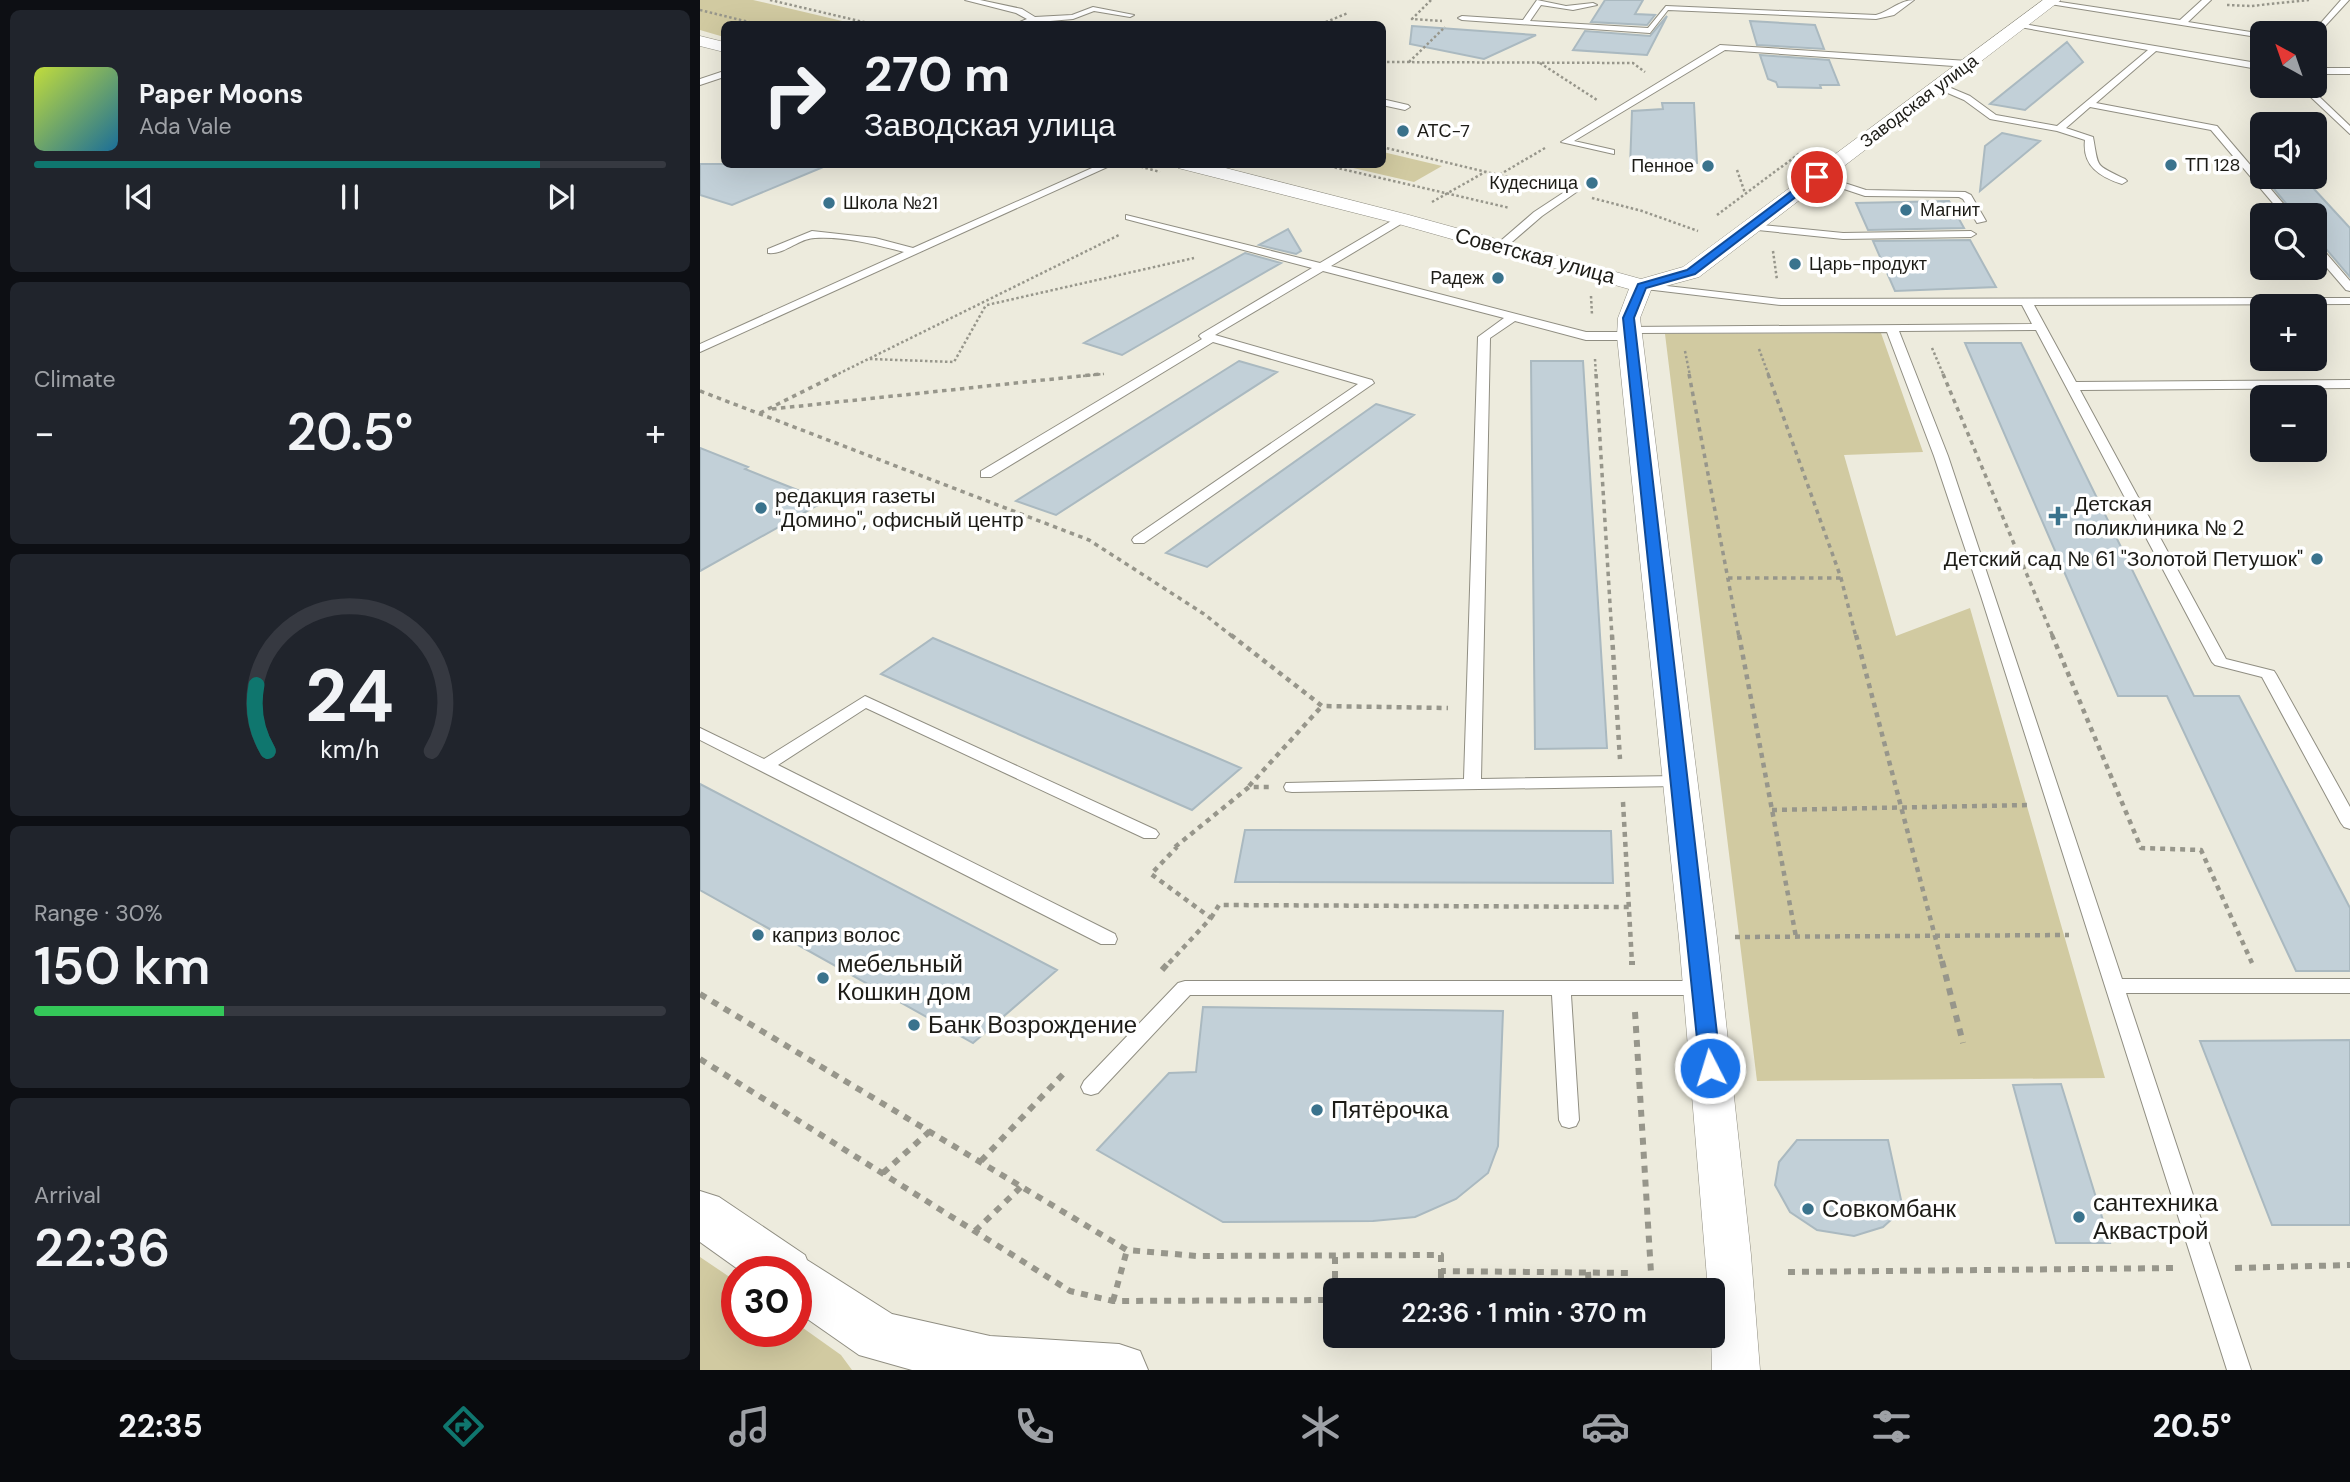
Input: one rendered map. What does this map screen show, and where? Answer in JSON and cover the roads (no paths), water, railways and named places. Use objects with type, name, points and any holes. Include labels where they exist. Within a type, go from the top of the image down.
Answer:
[{"type":"main road","points":[[700,1213],[762,1256]]},
{"type":"main road","points":[[812,1293],[884,1354],[1119,1370]]},
{"type":"street","name":"Заводская улица","points":[[1642,286],[1691,272],[2052,1]]},
{"type":"street","points":[[700,41],[721,46]]},
{"type":"street","name":"Советская улица","points":[[1203,168],[1402,219],[1642,286],[1629,318],[1629,333],[1698,938],[1729,1255],[1736,1370]]},
{"type":"lane","points":[[969,0],[1019,11],[1033,20]]},
{"type":"lane","points":[[990,5],[1004,0]]},
{"type":"lane","points":[[1462,18],[1650,31],[1666,8],[1876,17],[1891,13],[1910,0]]},
{"type":"lane","points":[[2182,23],[2207,0]]},
{"type":"lane","points":[[2327,21],[2345,0]]},
{"type":"lane","points":[[1525,23],[1540,1],[1554,7],[1578,9],[1595,3]]},
{"type":"lane","points":[[2052,1],[2250,34]]},
{"type":"lane","points":[[1580,26],[1595,3]]},
{"type":"lane","points":[[1030,21],[1073,16],[1093,9],[1130,15]]},
{"type":"lane","points":[[2020,25],[2250,65]]},
{"type":"lane","points":[[1611,152],[1566,142],[1723,47],[1968,64]]},
{"type":"lane","points":[[2059,129],[2155,48]]},
{"type":"lane","points":[[2328,71],[2350,71]]},
{"type":"lane","points":[[700,82],[721,75]]},
{"type":"lane","points":[[1939,86],[1967,98],[1993,117],[2059,129],[2090,139],[2088,152],[2095,168],[2122,181]]},
{"type":"lane","points":[[2316,98],[2350,131]]},
{"type":"lane","points":[[1386,103],[1405,107]]},
{"type":"lane","points":[[2088,104],[2214,128],[2278,203]]},
{"type":"lane","points":[[700,348],[1101,168]]},
{"type":"lane","points":[[1817,177],[1865,193],[1961,194],[1967,197],[1981,220]]},
{"type":"lane","points":[[1502,246],[1538,214],[1572,192]]},
{"type":"lane","points":[[1130,218],[1586,337],[1681,329],[2038,327]]},
{"type":"lane","points":[[1139,540],[1368,383],[1205,336],[1402,219]]},
{"type":"lane","points":[[1752,227],[1843,236],[1970,234]]},
{"type":"lane","points":[[772,251],[812,234],[875,241],[915,252]]},
{"type":"lane","points":[[2327,261],[2350,288]]},
{"type":"lane","points":[[1642,286],[1781,302],[2350,301]]},
{"type":"lane","points":[[1891,327],[1899,317],[1895,303]]},
{"type":"lane","points":[[2027,303],[2220,662],[2268,674],[2350,823]]},
{"type":"lane","points":[[1472,785],[1484,337],[1513,317]]},
{"type":"lane","points":[[1891,327],[1941,456],[2239,1370]]},
{"type":"lane","points":[[986,474],[1211,338]]},
{"type":"lane","points":[[2073,386],[2350,384]]},
{"type":"lane","points":[[765,766],[865,701],[1150,834]]},
{"type":"lane","points":[[700,733],[1108,939]]},
{"type":"lane","points":[[1292,787],[1678,781]]},
{"type":"lane","points":[[2116,986],[2350,986]]},
{"type":"lane","points":[[1091,1087],[1185,988],[1703,989]]},
{"type":"lane","points":[[1561,989],[1569,1119]]},
{"type":"place","name":"АТС-7","points":[[1403,131]]},
{"type":"place","name":"ТП 128","points":[[2171,165]]},
{"type":"place","name":"Пенное","points":[[1708,166]]},
{"type":"place","name":"Кудесница","points":[[1592,183]]},
{"type":"place","name":"Школа №21","points":[[829,203]]},
{"type":"place","name":"Магнит","points":[[1906,210]]},
{"type":"place","name":"Царь-продукт","points":[[1795,264]]},
{"type":"place","name":"Радеж","points":[[1498,278]]},
{"type":"place","name":"редакция газеты \"Домино\", офисный центр","points":[[761,508]]},
{"type":"place","name":"Детская поликлиника № 2","points":[[2058,516]]},
{"type":"place","name":"Детский сад № 61 \"Золотой Петушок\"","points":[[2317,559]]},
{"type":"place","name":"каприз волос","points":[[758,935]]},
{"type":"place","name":"мебельный Кошкин дом","points":[[823,978]]},
{"type":"place","name":"Банк Возрождение","points":[[914,1025]]},
{"type":"place","name":"Пятёрочка","points":[[1317,1110]]},
{"type":"place","name":"Совкомбанк","points":[[1808,1209]]},
{"type":"place","name":"сантехника Аквастрой","points":[[2079,1217]]}]
